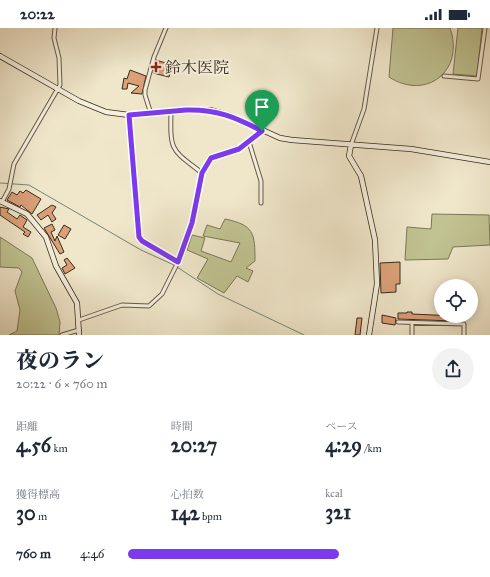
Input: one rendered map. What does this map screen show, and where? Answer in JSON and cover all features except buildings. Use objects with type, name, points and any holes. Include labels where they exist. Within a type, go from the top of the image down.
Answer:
[{"type":"street","points":[[55,28],[54,38],[59,58],[60,85],[14,164],[9,189],[1,202],[28,214],[46,236],[56,266],[75,298],[79,320],[79,332],[62,335]]},
{"type":"street","points":[[151,114],[145,95],[145,90],[158,46],[166,28]]},
{"type":"street","points":[[369,335],[377,284],[376,240],[361,176],[349,156],[351,145],[364,109],[376,28]]},
{"type":"street","points":[[444,76],[478,79],[485,28]]},
{"type":"street","points":[[0,56],[93,108],[112,113],[129,115],[197,110],[220,112],[262,131],[292,140],[411,150],[490,162]]},
{"type":"street","points":[[171,112],[170,137],[172,148],[202,173]]},
{"type":"street","points":[[129,115],[139,237],[142,241],[178,262]]},
{"type":"street","points":[[79,320],[122,305],[149,306],[162,294],[178,262],[192,223],[202,173],[213,157],[239,149],[262,131]]},
{"type":"street","points":[[249,142],[260,181],[261,204]]},
{"type":"street","points":[[398,322],[464,324],[464,335]]},
{"type":"street","points":[[412,323],[412,335]]},
{"type":"green space","points":[[393,28],[450,28],[453,43],[452,57],[447,69],[439,78],[429,83],[416,86],[403,84],[389,77]]},
{"type":"green space","points":[[458,28],[482,28],[477,76],[453,74]]},
{"type":"green space","points":[[432,214],[489,215],[490,245],[453,247],[448,259],[405,260],[407,227],[431,229]]},
{"type":"green space","points":[[225,219],[242,224],[251,232],[254,243],[255,261],[246,268],[253,271],[248,282],[237,276],[224,293],[197,278],[208,259],[187,250],[192,235],[205,238],[201,251],[231,262],[240,243],[203,236],[207,225],[220,229]]},
{"type":"green space","points":[[0,237],[32,258],[56,308],[60,322],[59,335],[9,335],[17,331],[20,310],[15,291],[22,272],[19,268],[0,267]]},
{"type":"waterway","points":[[0,183],[29,185],[141,250],[174,265]]},
{"type":"waterway","points":[[177,267],[218,294],[304,335]]},
{"type":"place","name":"鈴木医院","points":[[156,67]]},
{"type":"route","points":[[186,110],[210,110],[231,116],[262,131],[239,149],[211,158],[202,173],[188,239],[178,262],[142,241],[139,237],[129,115],[186,110]]}]
